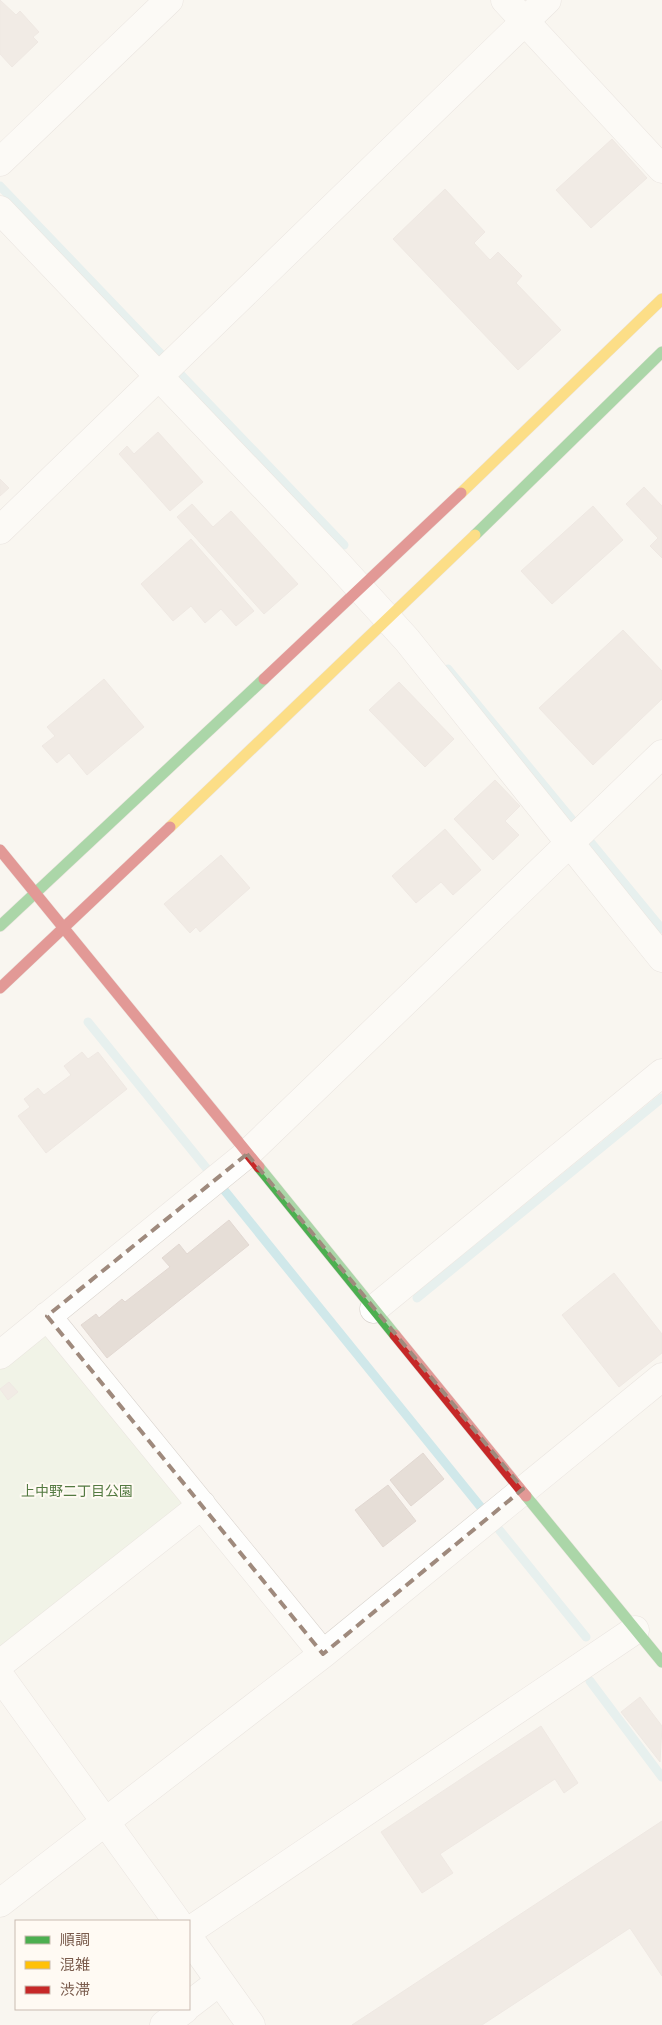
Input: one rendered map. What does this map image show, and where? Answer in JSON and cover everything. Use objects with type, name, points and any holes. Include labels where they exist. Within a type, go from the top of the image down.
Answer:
[{"type":"street","points":[[0,162],[169,0]]},
{"type":"street","points":[[505,0],[662,169]]},
{"type":"street","points":[[0,530],[547,0]]},
{"type":"street","points":[[0,210],[167,368],[577,835],[662,958]]},
{"type":"street","points":[[0,926],[361,589],[662,299]]},
{"type":"street","points":[[0,988],[388,619],[662,352]]},
{"type":"street","points":[[0,1355],[247,1154],[662,754]]},
{"type":"street","points":[[0,850],[662,1662]]},
{"type":"street","points":[[374,1309],[662,1073]]},
{"type":"street","points":[[47,1316],[323,1654]]},
{"type":"street","points":[[0,1903],[323,1654],[662,1377]]},
{"type":"street","points":[[0,1664],[202,1505]]},
{"type":"street","points":[[190,1930],[635,1630]]},
{"type":"street","points":[[0,1676],[176,1920]]},
{"type":"street","points":[[190,1940],[218,1982],[251,2025]]},
{"type":"street","points":[[190,2004],[218,1982]]},
{"type":"street","points":[[164,2025],[183,2010]]},
{"type":"highlighted area","points":[[247,1154],[523,1489],[323,1654],[47,1316]]},
{"type":"green space","name":"上中野二丁目公園","points":[[48,1330],[187,1504],[0,1650],[0,1369]]},
{"type":"building","points":[[0,0],[16,15],[20,11],[39,32],[33,37],[38,42],[12,67],[0,54]]},
{"type":"building","points":[[612,139],[647,178],[591,228],[556,190]]},
{"type":"building","points":[[445,189],[485,232],[474,243],[490,260],[498,252],[522,276],[516,283],[561,330],[518,370],[393,239]]},
{"type":"building","points":[[158,432],[203,482],[170,511],[119,454],[127,446],[134,454]]},
{"type":"building","points":[[0,479],[9,488],[0,496]]},
{"type":"building","points":[[644,487],[662,506],[662,558],[650,546],[658,538],[626,504]]},
{"type":"building","points":[[192,504],[213,527],[231,511],[298,584],[264,614],[177,517]]},
{"type":"building","points":[[593,506],[623,540],[552,604],[521,571]]},
{"type":"building","points":[[191,539],[254,611],[236,626],[221,609],[205,623],[191,606],[173,621],[141,584]]},
{"type":"building","points":[[623,630],[662,671],[662,699],[593,765],[539,708]]},
{"type":"building","points":[[104,679],[144,727],[87,775],[69,753],[57,763],[42,746],[55,736],[47,727]]},
{"type":"building","points":[[399,682],[454,739],[425,767],[369,710]]},
{"type":"building","points":[[495,780],[520,806],[505,821],[519,835],[493,860],[454,819]]},
{"type":"building","points":[[445,829],[481,870],[453,895],[441,882],[416,903],[392,876]]},
{"type":"building","points":[[221,855],[250,888],[200,932],[196,927],[190,933],[164,904]]},
{"type":"building","points":[[82,1052],[88,1059],[98,1052],[127,1089],[46,1153],[18,1116],[30,1107],[24,1099],[38,1088],[44,1095],[71,1075],[64,1066]]},
{"type":"building","points":[[229,1220],[249,1245],[107,1358],[81,1325],[96,1314],[99,1318],[122,1299],[125,1302],[170,1267],[162,1258],[179,1244],[187,1254]]},
{"type":"building","points":[[614,1273],[662,1334],[662,1353],[619,1387],[562,1315]]},
{"type":"building","points":[[9,1382],[18,1392],[8,1400],[0,1389]]},
{"type":"building","points":[[423,1453],[444,1479],[411,1506],[390,1480]]},
{"type":"building","points":[[388,1485],[416,1521],[383,1547],[355,1510]]},
{"type":"building","points":[[640,1697],[662,1726],[660,1762],[621,1712]]},
{"type":"building","points":[[541,1726],[578,1783],[564,1793],[555,1779],[440,1854],[453,1873],[422,1893],[381,1832]]},
{"type":"building","points":[[662,1821],[662,1976],[630,1928],[482,2025],[352,2025]]},
{"type":"waterway","points":[[0,186],[344,545]]},
{"type":"waterway","points":[[448,669],[662,929]]},
{"type":"waterway","points":[[88,1022],[586,1637]]},
{"type":"waterway","points":[[417,1298],[662,1098]]},
{"type":"waterway","points":[[590,1681],[662,1777]]},
{"type":"traffic: fast","points":[[475,535],[662,352]]},
{"type":"traffic: fast","points":[[0,926],[264,679]]},
{"type":"traffic: fast","points":[[259,1167],[395,1335]]},
{"type":"traffic: fast","points":[[526,1496],[662,1662]]},
{"type":"traffic: slow","points":[[461,493],[662,299]]},
{"type":"traffic: slow","points":[[170,827],[475,535]]},
{"type":"traffic: jam","points":[[264,679],[461,493]]},
{"type":"traffic: jam","points":[[0,988],[170,827]]},
{"type":"traffic: jam","points":[[0,850],[259,1167]]},
{"type":"traffic: jam","points":[[395,1335],[526,1496]]}]
